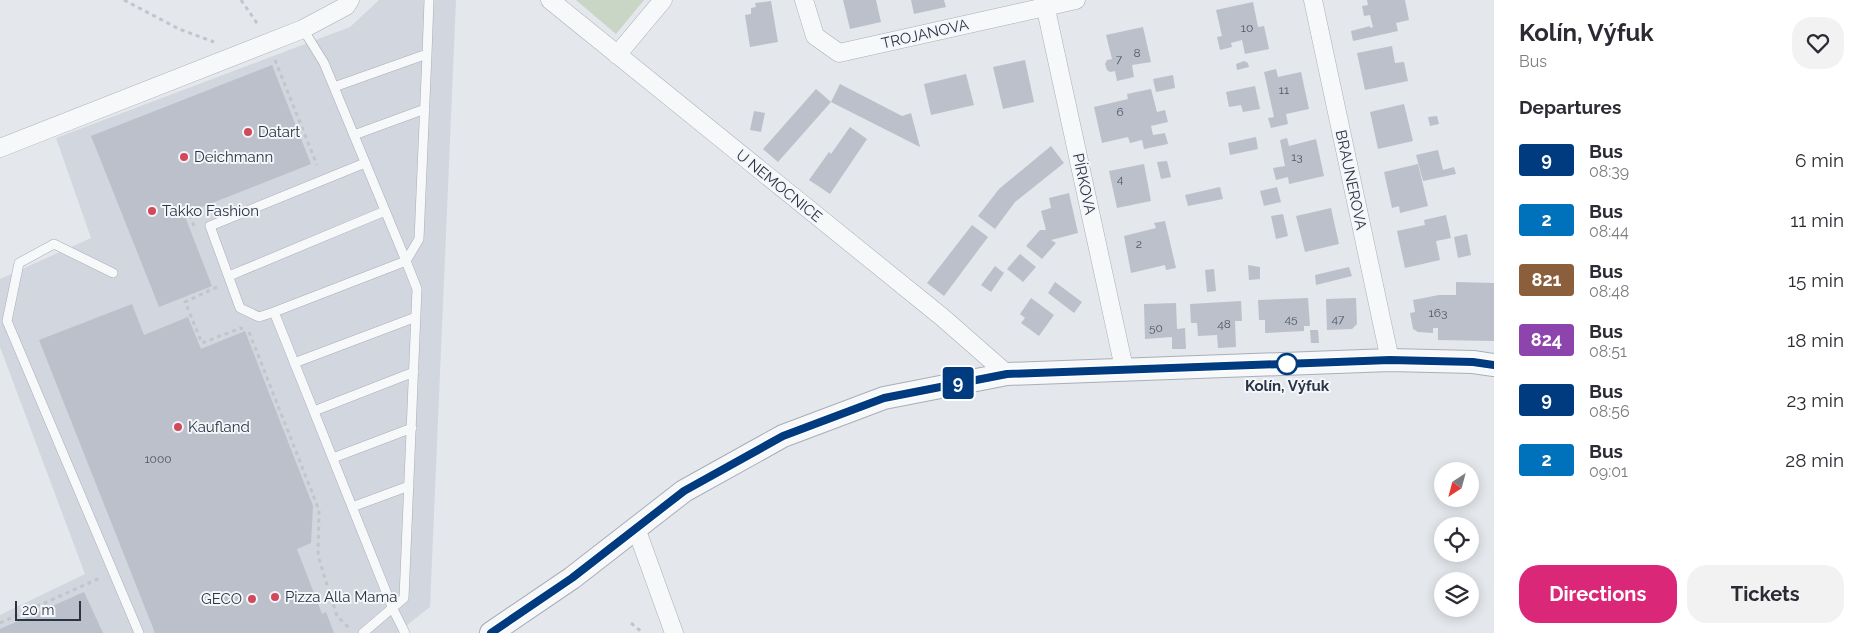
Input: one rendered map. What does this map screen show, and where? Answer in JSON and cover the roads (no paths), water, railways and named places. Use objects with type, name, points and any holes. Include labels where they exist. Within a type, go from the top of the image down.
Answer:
[{"type":"street","points":[[0,148],[303,29],[346,6],[350,0]]},
{"type":"street","name":"U NEMOCNICE","points":[[550,0],[942,317],[1007,374]]},
{"type":"street","points":[[617,55],[663,0]]},
{"type":"street","name":"TROJANOVA","points":[[804,0],[814,36],[838,53],[1045,3],[1076,0]]},
{"type":"street","name":"BRAUNEROVA","points":[[1313,0],[1390,360]]},
{"type":"street","name":"PÍRKOVA","points":[[1045,3],[1124,368]]},
{"type":"street","points":[[491,633],[572,578],[684,491],[783,436],[884,398],[1007,374],[1124,368],[1390,360],[1473,362],[1494,365]]},
{"type":"street","points":[[636,528],[674,633]]},
{"type":"lane","points":[[365,162],[210,226],[240,308],[259,317],[406,261],[419,239],[429,0]]},
{"type":"lane","points":[[303,29],[324,63],[417,289],[404,598],[363,633]]},
{"type":"lane","points":[[334,87],[427,54]]},
{"type":"lane","points":[[354,135],[425,109]]},
{"type":"lane","points":[[229,276],[385,210]]},
{"type":"lane","points":[[113,273],[54,244],[19,263],[7,321],[139,633]]},
{"type":"lane","points":[[274,312],[393,609],[405,633]]},
{"type":"lane","points":[[294,363],[416,316]]},
{"type":"lane","points":[[314,412],[414,372]]},
{"type":"lane","points":[[332,458],[412,428]]},
{"type":"lane","points":[[352,507],[409,486]]},
{"type":"place","name":"Datart","points":[[248,132]]},
{"type":"place","name":"Deichmann","points":[[184,157]]},
{"type":"place","name":"Takko Fashion","points":[[152,211]]},
{"type":"place","name":"Kolín, Výfuk","points":[[1287,364]]},
{"type":"place","name":"Kaufland","points":[[178,427]]},
{"type":"place","name":"Pizza Alla Mama","points":[[275,597]]},
{"type":"place","name":"GECO","points":[[252,599]]}]
